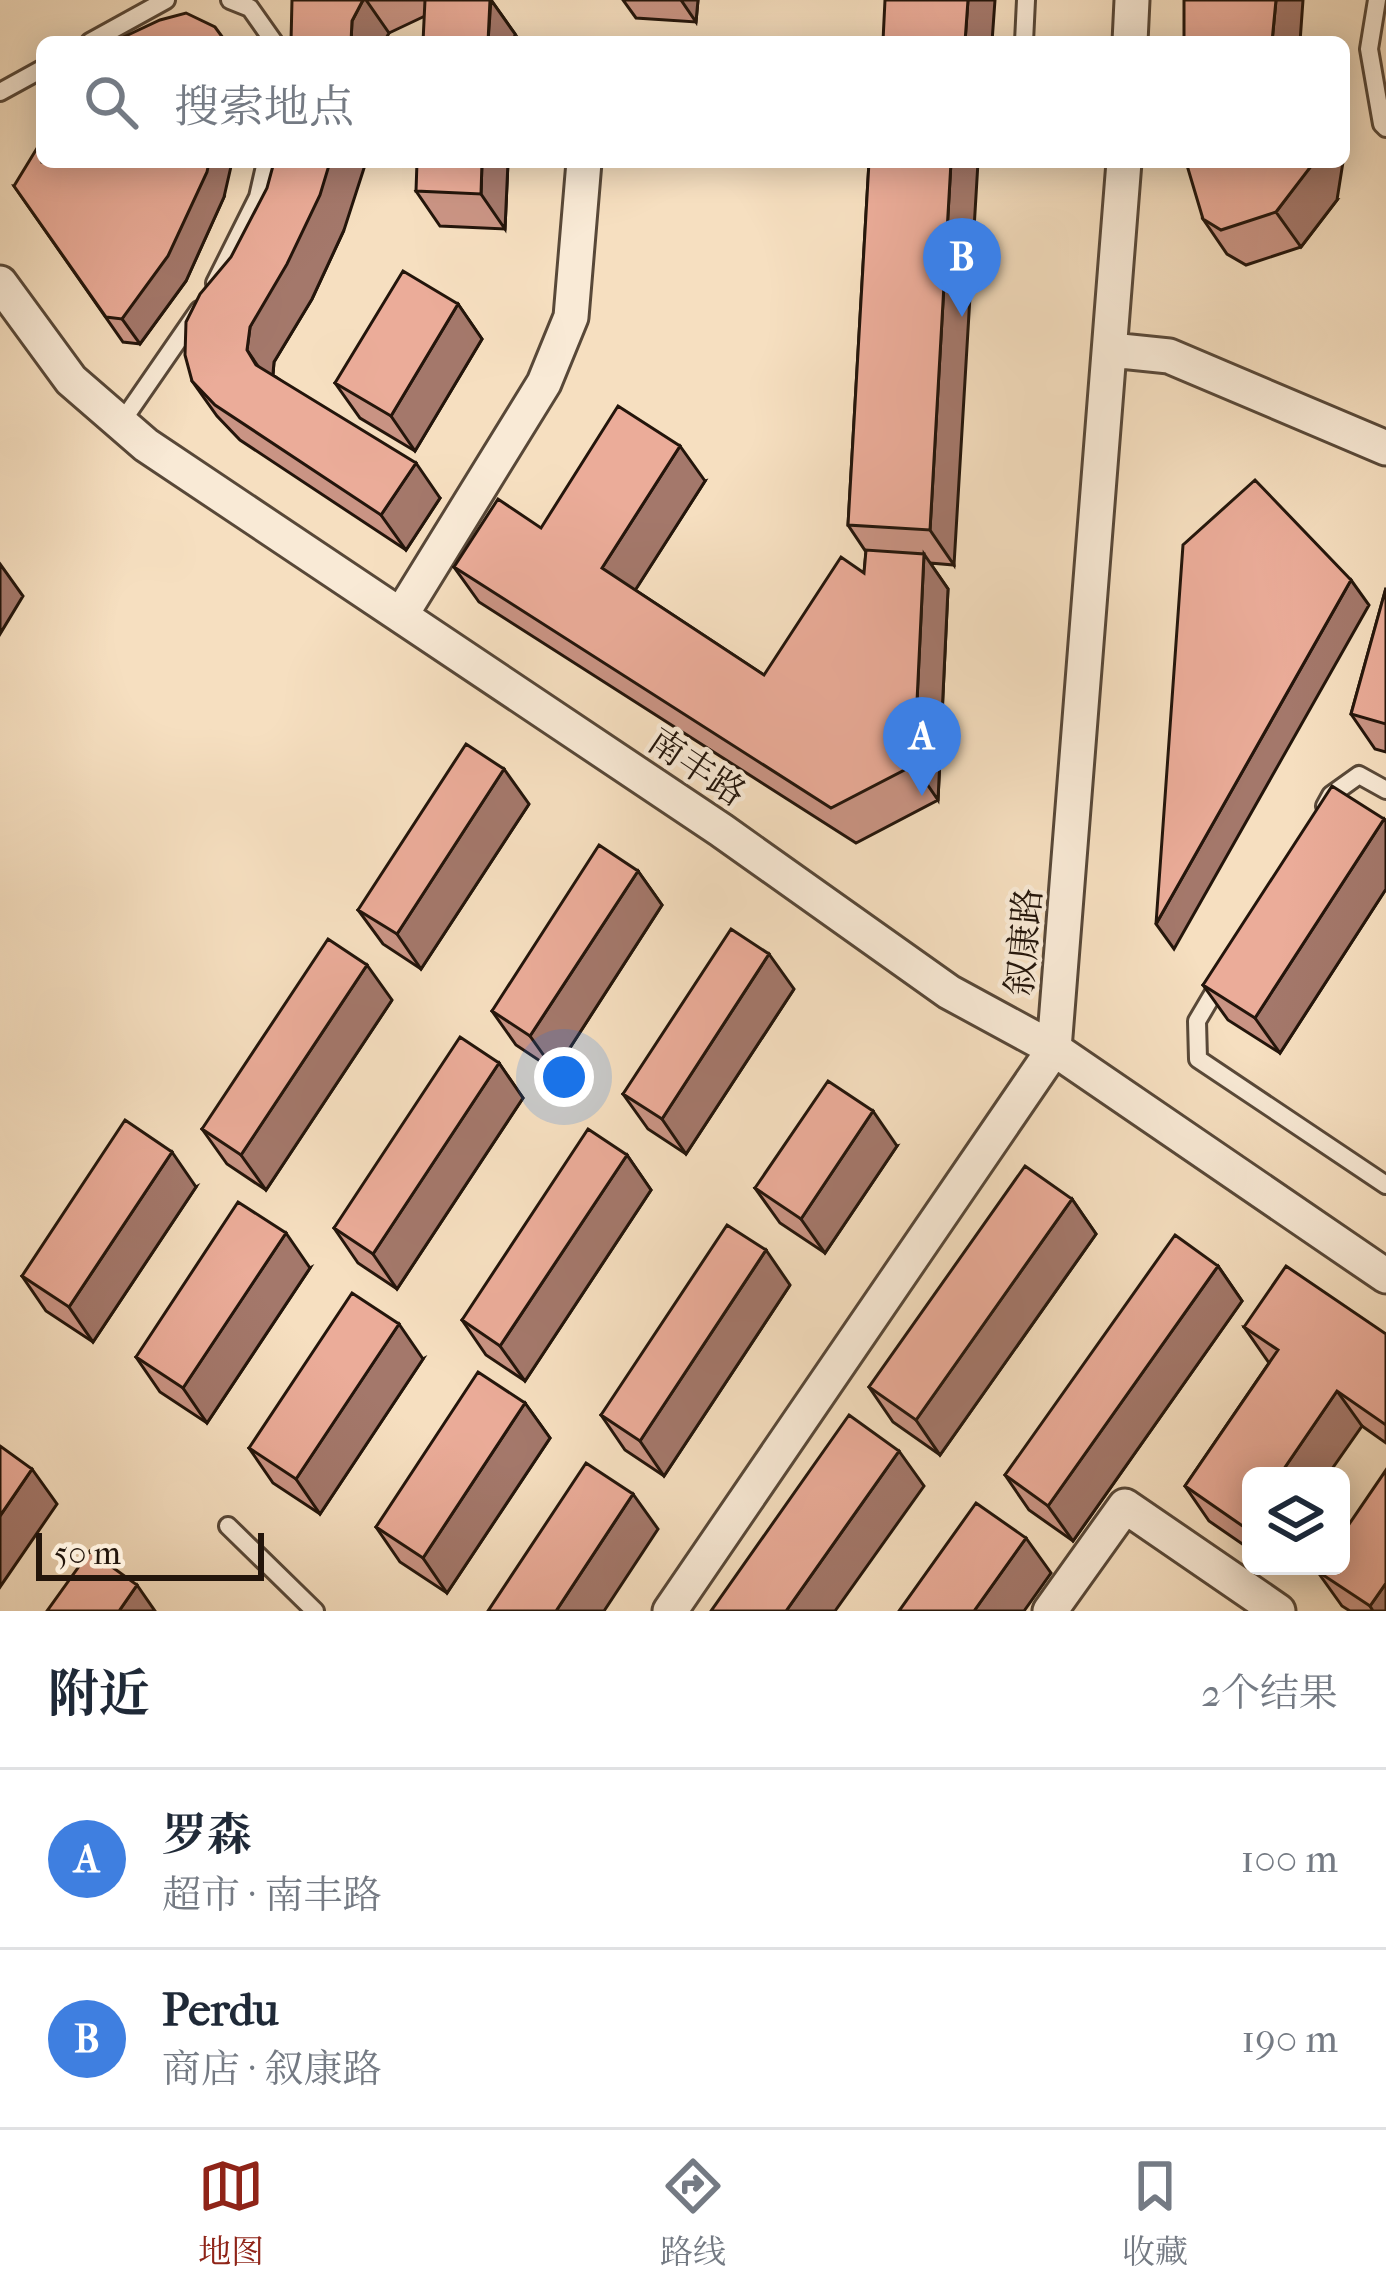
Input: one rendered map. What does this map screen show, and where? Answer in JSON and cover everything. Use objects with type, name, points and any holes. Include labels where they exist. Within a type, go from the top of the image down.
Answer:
[{"type":"street","points":[[1130,36],[1132,0]]},
{"type":"street","points":[[401,615],[544,383],[571,317],[583,168]]},
{"type":"street","name":"叙康路","points":[[670,1611],[1054,1049],[1124,168]]},
{"type":"street","name":"南丰路","points":[[0,283],[71,380],[146,445],[721,830],[949,992],[1054,1049],[1386,1276]]},
{"type":"street","points":[[1111,350],[1169,356],[1386,448]]},
{"type":"street","points":[[1050,1611],[1125,1506],[1278,1611]]},
{"type":"lane","points":[[101,36],[166,0]]},
{"type":"lane","points":[[230,0],[250,8],[270,36]]},
{"type":"lane","points":[[1024,36],[1026,0]]},
{"type":"lane","points":[[1377,0],[1369,49],[1386,128]]},
{"type":"lane","points":[[0,92],[36,71]]},
{"type":"lane","points":[[121,422],[207,298],[258,196],[265,168]]},
{"type":"lane","points":[[1319,816],[1331,795],[1359,775],[1386,790]]},
{"type":"lane","points":[[1234,959],[1197,1021],[1198,1059],[1386,1185]]},
{"type":"lane","points":[[228,1526],[315,1611]]},
{"type":"building","points":[[292,0],[363,0],[352,21],[351,36],[291,36]]},
{"type":"building","points":[[425,0],[490,0],[488,36],[423,36]]},
{"type":"building","points":[[885,0],[968,0],[965,36],[883,36]]},
{"type":"building","points":[[1184,0],[1276,0],[1273,36],[1184,36]]},
{"type":"building","points":[[186,13],[215,27],[222,36],[126,36]]},
{"type":"building","points":[[36,150],[36,168],[208,168],[168,256],[122,319],[106,317],[14,186]]},
{"type":"building","points":[[272,168],[328,168],[287,264],[250,327],[247,350],[256,365],[416,463],[381,515],[215,405],[192,381],[185,355],[186,322],[200,294],[231,257]]},
{"type":"building","points":[[417,168],[482,168],[481,194],[416,191]]},
{"type":"building","points":[[869,168],[951,168],[930,530],[848,525]]},
{"type":"building","points":[[1188,168],[1310,168],[1276,212],[1221,230],[1203,219]]},
{"type":"building","points":[[403,271],[458,304],[391,416],[335,383]]},
{"type":"building","points":[[618,406],[680,446],[602,568],[764,675],[841,557],[864,573],[866,550],[924,554],[914,765],[831,808],[454,567],[498,499],[541,528]]},
{"type":"building","points":[[1255,480],[1351,580],[1156,924],[1183,545]]},
{"type":"building","points":[[1386,588],[1386,724],[1351,714]]},
{"type":"building","points":[[466,744],[504,769],[397,934],[358,910]]},
{"type":"building","points":[[1332,786],[1384,819],[1255,1018],[1203,985]]},
{"type":"building","points":[[599,845],[638,871],[530,1036],[492,1011]]},
{"type":"building","points":[[731,929],[769,954],[662,1119],[623,1094]]},
{"type":"building","points":[[328,939],[367,965],[241,1155],[202,1129]]},
{"type":"building","points":[[460,1037],[499,1063],[373,1254],[334,1228]]},
{"type":"building","points":[[828,1081],[873,1111],[801,1219],[755,1188]]},
{"type":"building","points":[[125,1120],[172,1152],[69,1307],[22,1276]]},
{"type":"building","points":[[588,1129],[627,1155],[500,1346],[462,1320]]},
{"type":"building","points":[[1025,1166],[1072,1199],[916,1420],[869,1387]]},
{"type":"building","points":[[238,1202],[286,1233],[183,1388],[136,1357]]},
{"type":"building","points":[[727,1225],[766,1250],[640,1441],[601,1415]]},
{"type":"building","points":[[1175,1235],[1218,1266],[1048,1506],[1005,1475]]},
{"type":"building","points":[[1286,1266],[1386,1334],[1386,1425],[1337,1391],[1285,1467],[1242,1467],[1242,1526],[1185,1486],[1278,1350],[1244,1327]]},
{"type":"building","points":[[352,1293],[399,1324],[296,1479],[249,1448]]},
{"type":"building","points":[[478,1372],[525,1403],[423,1558],[376,1527]]},
{"type":"building","points":[[849,1415],[899,1451],[786,1611],[711,1611]]},
{"type":"building","points":[[0,1446],[32,1469],[0,1516]]},
{"type":"building","points":[[586,1463],[633,1494],[556,1611],[488,1611]]},
{"type":"building","points":[[1386,1470],[1386,1583],[1370,1606],[1323,1575],[1350,1575],[1350,1523]]},
{"type":"building","points":[[976,1503],[1026,1538],[974,1611],[899,1611]]},
{"type":"building","points":[[90,1551],[137,1585],[119,1611],[47,1611]]},
{"type":"place","name":"Perdu","points":[[962,317]]},
{"type":"place","name":"罗森","points":[[922,796]]}]
